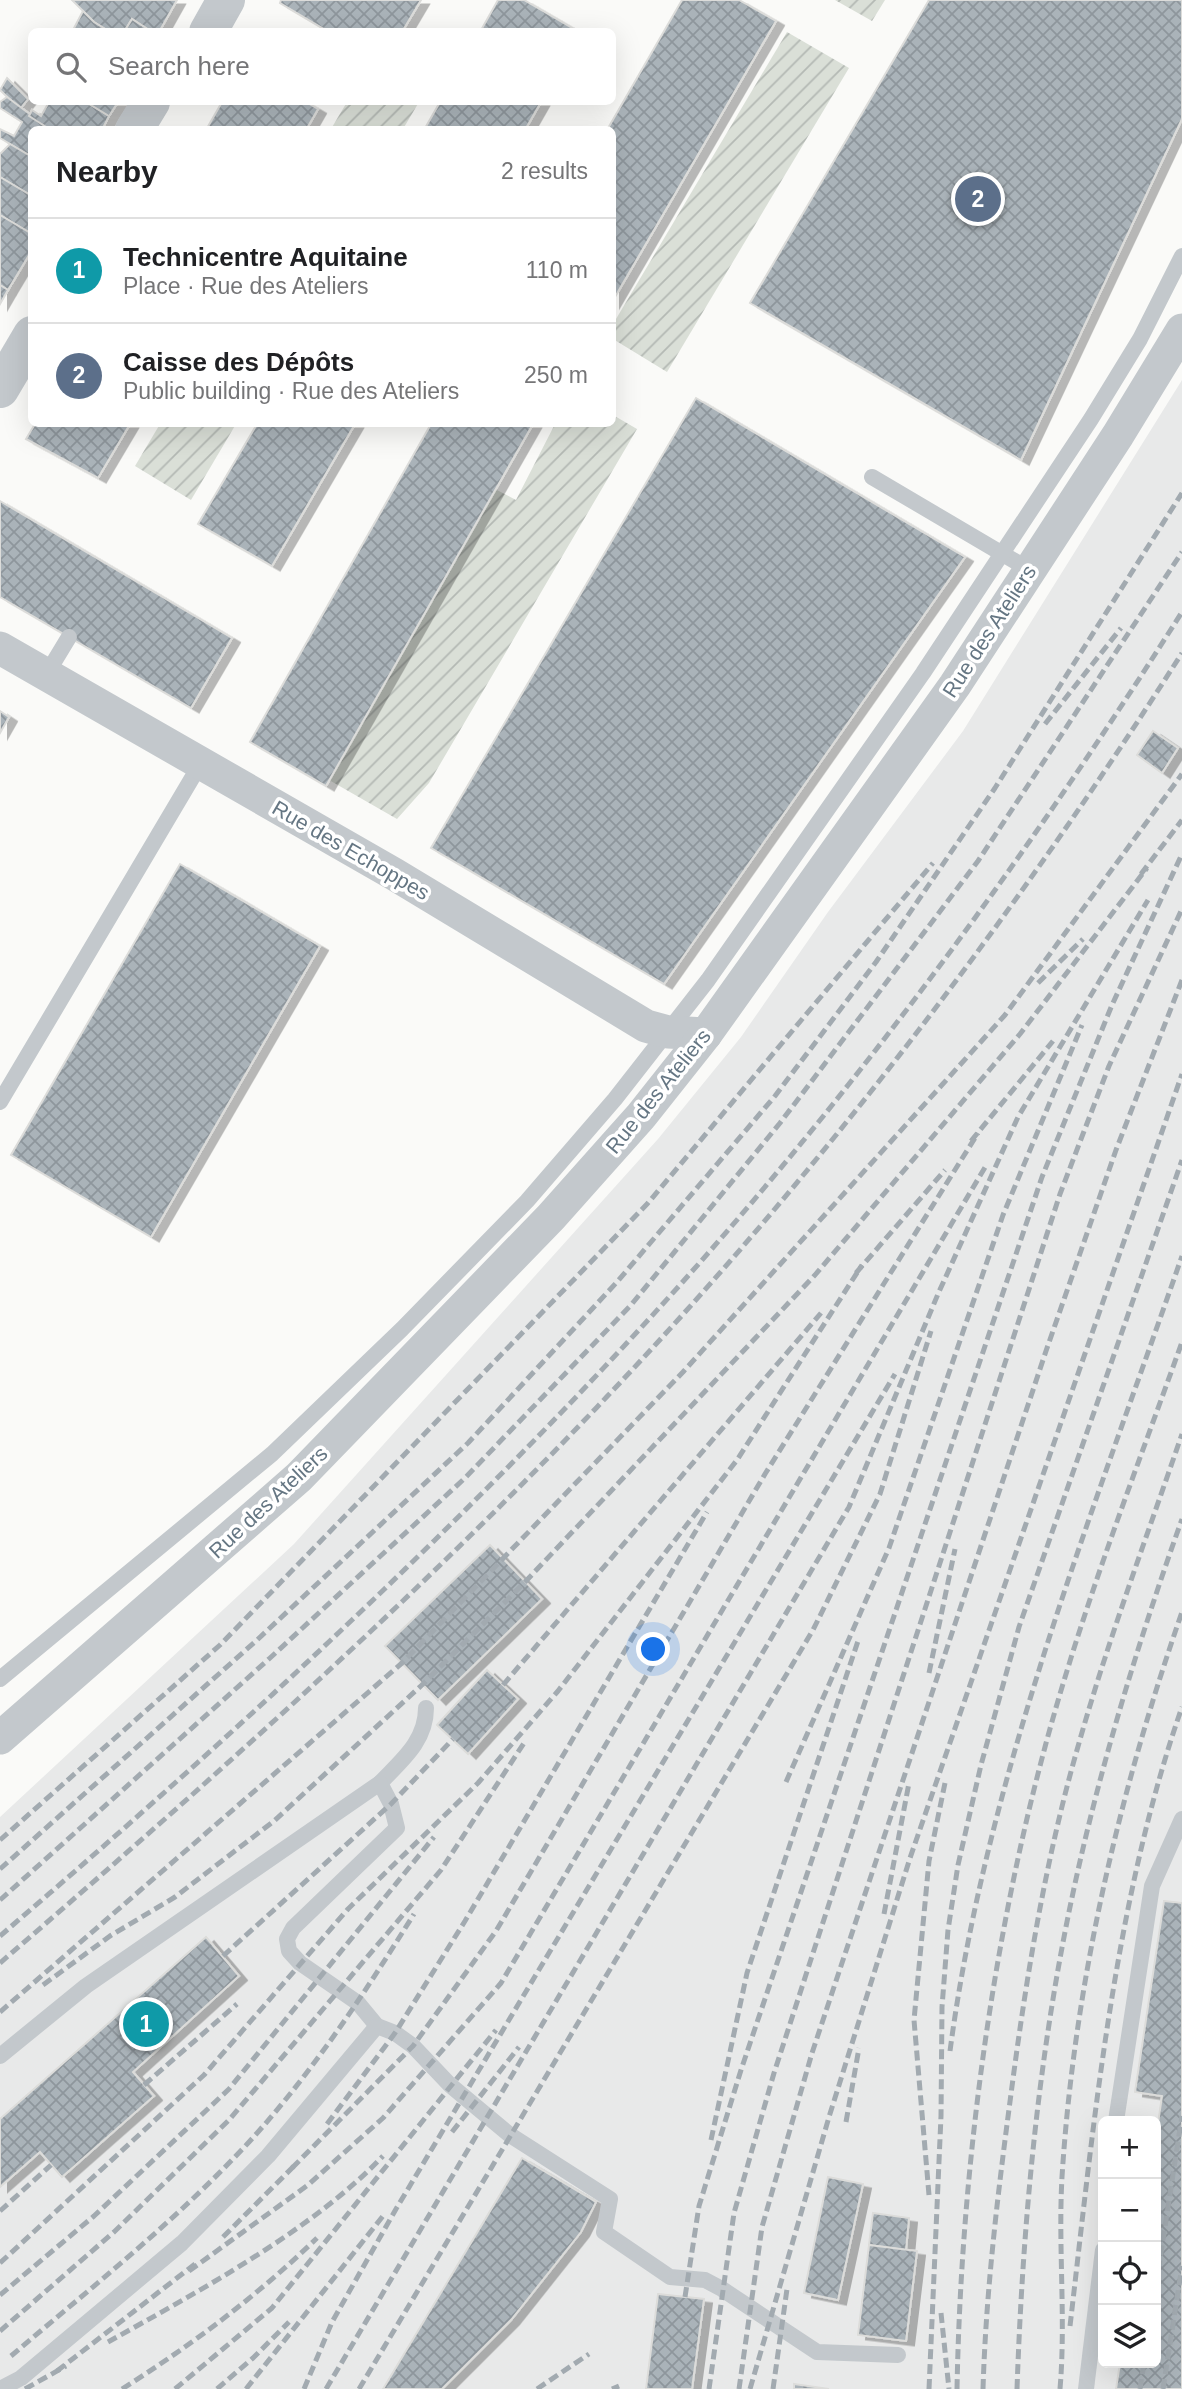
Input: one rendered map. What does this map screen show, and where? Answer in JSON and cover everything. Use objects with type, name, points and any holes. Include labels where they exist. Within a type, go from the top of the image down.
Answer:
[{"type":"street","points":[[210,28],[226,0]]},
{"type":"street","points":[[136,126],[149,105]]},
{"type":"street","name":"Rue des Ateliers","points":[[0,1738],[192,1573],[299,1476],[551,1217],[641,1116],[706,1034],[955,685],[1016,562],[1118,435],[1182,330]]},
{"type":"street","points":[[0,389],[28,342]]},
{"type":"street","name":"Rue des Echoppes","points":[[0,648],[201,763],[646,1026],[668,1032],[706,1034]]},
{"type":"lane","points":[[0,1679],[272,1454],[402,1329],[527,1201],[668,1032],[915,685],[1016,562],[1140,339],[1182,256]]},
{"type":"lane","points":[[872,477],[1016,562]]},
{"type":"lane","points":[[46,675],[69,637]]},
{"type":"lane","points":[[0,1102],[201,763]]},
{"type":"lane","points":[[0,2056],[86,1986],[380,1783],[417,1744],[426,1726],[426,1708]]},
{"type":"lane","points":[[380,1783],[391,1804],[397,1828],[293,1928],[287,1940],[289,1951],[300,1963],[358,2003],[377,2026],[395,2033],[414,2046],[450,2084],[510,2134],[610,2199],[604,2232],[670,2277],[705,2280],[817,2352],[898,2355]]},
{"type":"lane","points":[[1117,2116],[1152,1886],[1182,1819]]},
{"type":"lane","points":[[0,2389],[21,2378],[182,2243],[268,2156],[377,2026]]},
{"type":"lane","points":[[1086,2389],[1098,2291]]},
{"type":"shaded area","points":[[835,0],[885,0],[872,21]]},
{"type":"shaded area","points":[[787,32],[849,68],[667,372],[616,341],[616,319]]},
{"type":"shaded area","points":[[345,105],[417,105],[405,126],[333,126]]},
{"type":"shaded area","points":[[1182,380],[1182,2389],[0,2389],[0,1817],[294,1544],[658,1139],[741,1037],[828,912],[963,731]]},
{"type":"shaded area","points":[[616,417],[637,429],[429,783],[397,819],[329,780],[495,489],[516,500],[553,427],[616,427]]},
{"type":"shaded area","points":[[158,427],[234,427],[191,500],[135,466]]},
{"type":"building","points":[[72,0],[177,0],[161,28],[146,28],[132,19],[126,28],[104,28]]},
{"type":"building","points":[[281,0],[421,0],[404,28],[322,28],[280,3]]},
{"type":"building","points":[[498,0],[524,0],[572,28],[482,28]]},
{"type":"building","points":[[682,0],[739,0],[776,21],[616,295],[616,126],[609,126]]},
{"type":"building","points":[[929,0],[1182,0],[1182,119],[1021,460],[750,303]]},
{"type":"building","points":[[83,11],[104,28],[74,28]]},
{"type":"building","points":[[132,19],[146,28],[126,28]]},
{"type":"building","points":[[7,78],[28,99],[20,109],[0,90]]},
{"type":"building","points":[[7,97],[46,126],[28,126],[28,155],[0,138],[0,129],[14,136],[22,122],[0,108],[0,102]]},
{"type":"building","points":[[47,105],[91,105],[109,116],[104,126],[45,126],[29,116],[32,110],[41,116]]},
{"type":"building","points":[[91,105],[116,105],[109,116]]},
{"type":"building","points":[[220,105],[311,105],[318,109],[308,126],[208,126]]},
{"type":"building","points":[[438,105],[539,105],[527,126],[426,126]]},
{"type":"building","points":[[10,144],[28,155],[28,194],[0,177],[0,154]]},
{"type":"building","points":[[0,177],[28,194],[28,232],[0,215]]},
{"type":"building","points":[[0,215],[28,232],[28,257],[8,290],[0,285]]},
{"type":"building","points":[[0,285],[8,290],[0,304]]},
{"type":"building","points":[[696,398],[965,557],[664,984],[431,848]]},
{"type":"building","points":[[33,427],[128,427],[98,478],[26,439]]},
{"type":"building","points":[[255,427],[353,427],[272,566],[198,524]]},
{"type":"building","points":[[429,427],[531,427],[326,786],[250,742]]},
{"type":"building","points":[[0,501],[232,638],[191,708],[0,597]]},
{"type":"building","points":[[0,711],[9,717],[0,733]]},
{"type":"building","points":[[1153,731],[1178,748],[1162,773],[1137,755]]},
{"type":"building","points":[[180,864],[320,946],[151,1237],[11,1155]]},
{"type":"building","points":[[490,1545],[542,1599],[438,1700],[385,1646]]},
{"type":"building","points":[[487,1670],[518,1699],[468,1754],[437,1725]]},
{"type":"building","points":[[1164,1901],[1182,1903],[1182,2389],[1116,2389],[1119,2368],[1161,2368],[1159,2116],[1162,2096],[1135,2092]]},
{"type":"building","points":[[206,1937],[239,1976],[133,2072],[154,2096],[62,2177],[40,2152],[0,2187],[0,2119]]},
{"type":"building","points":[[522,2158],[596,2202],[581,2232],[511,2320],[442,2389],[383,2389]]},
{"type":"building","points":[[828,2177],[863,2184],[838,2300],[804,2293]]},
{"type":"building","points":[[873,2213],[909,2218],[906,2250],[869,2245]]},
{"type":"building","points":[[869,2245],[917,2251],[906,2341],[858,2335]]},
{"type":"building","points":[[658,2294],[704,2299],[692,2389],[646,2389]]},
{"type":"building","points":[[794,2384],[829,2389],[794,2389]]},
{"type":"railway","points":[[0,1869],[257,1640],[468,1443],[617,1282],[775,1096],[876,962],[995,788],[1182,493]]},
{"type":"railway","points":[[0,1900],[270,1658],[465,1478],[631,1305],[780,1123],[978,861],[1182,552]]},
{"type":"railway","points":[[0,1936],[177,1781],[350,1622],[518,1457],[679,1286],[815,1126],[944,959],[1066,788],[1182,612]]},
{"type":"railway","points":[[1045,724],[1121,628]]},
{"type":"railway","points":[[0,1963],[238,1754],[393,1610],[544,1462],[695,1301],[845,1124],[917,1033],[1054,845],[1182,653]]},
{"type":"railway","points":[[0,2012],[402,1663],[683,1372],[1005,1015],[1182,774]]},
{"type":"railway","points":[[1141,874],[1182,820]]},
{"type":"railway","points":[[685,2297],[699,2206],[741,2070],[1042,1177],[1112,1005],[1182,854]]},
{"type":"railway","points":[[0,1840],[220,1645],[648,1203],[933,863]]},
{"type":"railway","points":[[43,1985],[110,1936],[175,1897],[274,1821],[423,1684],[525,1582],[815,1275],[1020,1034],[1147,868]]},
{"type":"railway","points":[[326,2389],[849,1507],[938,1294],[1018,1117],[1148,900]]},
{"type":"railway","points":[[709,2389],[734,2213],[774,2073],[1060,1194],[1109,1066],[1182,909]]},
{"type":"railway","points":[[1038,983],[1083,939]]},
{"type":"railway","points":[[739,2389],[762,2227],[812,2053],[1046,1351],[1116,1150],[1182,980]]},
{"type":"railway","points":[[786,1782],[889,1548],[1003,1215],[1082,1025]]},
{"type":"railway","points":[[971,1141],[1053,1041]]},
{"type":"railway","points":[[750,2389],[829,2117],[910,1858],[1182,1074]]},
{"type":"railway","points":[[292,2168],[413,2046],[496,1931],[765,1474],[978,1133]]},
{"type":"railway","points":[[929,2389],[941,2116],[942,2007],[948,1930],[958,1865],[981,1765],[1019,1627],[1182,1160]]},
{"type":"railway","points":[[189,2271],[308,2185],[383,2118],[501,1983],[987,1164]]},
{"type":"railway","points":[[856,1273],[945,1170]]},
{"type":"railway","points":[[950,2051],[967,1949],[1015,1748],[1079,1550],[1182,1256]]},
{"type":"railway","points":[[0,2263],[204,2075],[348,1909],[478,1783],[558,1691],[737,1460],[862,1265]]},
{"type":"railway","points":[[503,1685],[821,1313]]},
{"type":"railway","points":[[359,2389],[813,1630],[880,1494],[931,1331]]},
{"type":"railway","points":[[957,2389],[972,2147],[994,1984],[1009,1904],[1045,1747],[1075,1644],[1182,1342]]},
{"type":"railway","points":[[304,2389],[332,2322],[396,2209],[895,1374]]},
{"type":"railway","points":[[983,2389],[990,2278],[1002,2168],[1023,2007],[1046,1878],[1089,1710],[1182,1434]]},
{"type":"railway","points":[[327,2124],[395,2033],[465,1921],[707,1512]]},
{"type":"railway","points":[[1017,2389],[1035,2132],[1063,1942],[1110,1743],[1182,1519]]},
{"type":"railway","points":[[929,1673],[955,1549]]},
{"type":"railway","points":[[1060,2389],[1062,2177],[1077,2033],[1103,1890],[1120,1820],[1138,1750],[1182,1612]]},
{"type":"railway","points":[[711,2140],[747,1973],[858,1641]]},
{"type":"railway","points":[[1070,2326],[1098,2091],[1123,1934],[1139,1857],[1182,1707]]},
{"type":"railway","points":[[223,1956],[391,1804],[453,1739]]},
{"type":"railway","points":[[0,2331],[114,2232],[229,2120],[441,1870],[526,1740]]},
{"type":"railway","points":[[929,2195],[914,2020],[929,1861],[946,1778]]},
{"type":"railway","points":[[884,1914],[909,1783]]},
{"type":"railway","points":[[0,2295],[94,2216],[229,2089],[434,1837]]},
{"type":"railway","points":[[11,2356],[163,2226],[249,2142],[295,2088],[337,2032],[414,1914]]},
{"type":"railway","points":[[144,2085],[237,2004]]},
{"type":"railway","points":[[175,2389],[272,2308],[496,2030]]},
{"type":"railway","points":[[452,2132],[519,2047]]},
{"type":"railway","points":[[846,2122],[859,2048]]},
{"type":"railway","points":[[1161,2252],[1182,2116]]},
{"type":"railway","points":[[108,2342],[215,2281],[289,2234],[355,2183],[383,2156]]},
{"type":"railway","points":[[223,2237],[297,2163]]},
{"type":"railway","points":[[0,2211],[51,2165]]},
{"type":"railway","points":[[246,2389],[383,2216]]},
{"type":"railway","points":[[122,2389],[224,2318],[317,2238]]},
{"type":"railway","points":[[57,2371],[195,2264]]},
{"type":"railway","points":[[1163,2389],[1182,2266]]},
{"type":"railway","points":[[773,2389],[787,2289]]},
{"type":"railway","points":[[941,2313],[949,2389]]},
{"type":"railway","points":[[217,2389],[289,2322]]},
{"type":"railway","points":[[537,2389],[589,2354]]},
{"type":"railway","points":[[25,2389],[66,2366]]},
{"type":"railway","points":[[1140,2389],[1143,2368]]},
{"type":"railway","points":[[612,2389],[619,2386]]},
{"type":"place","name":"Caisse des Dépôts","points":[[978,199]]},
{"type":"place","name":"Technicentre Aquitaine","points":[[146,2024]]}]
